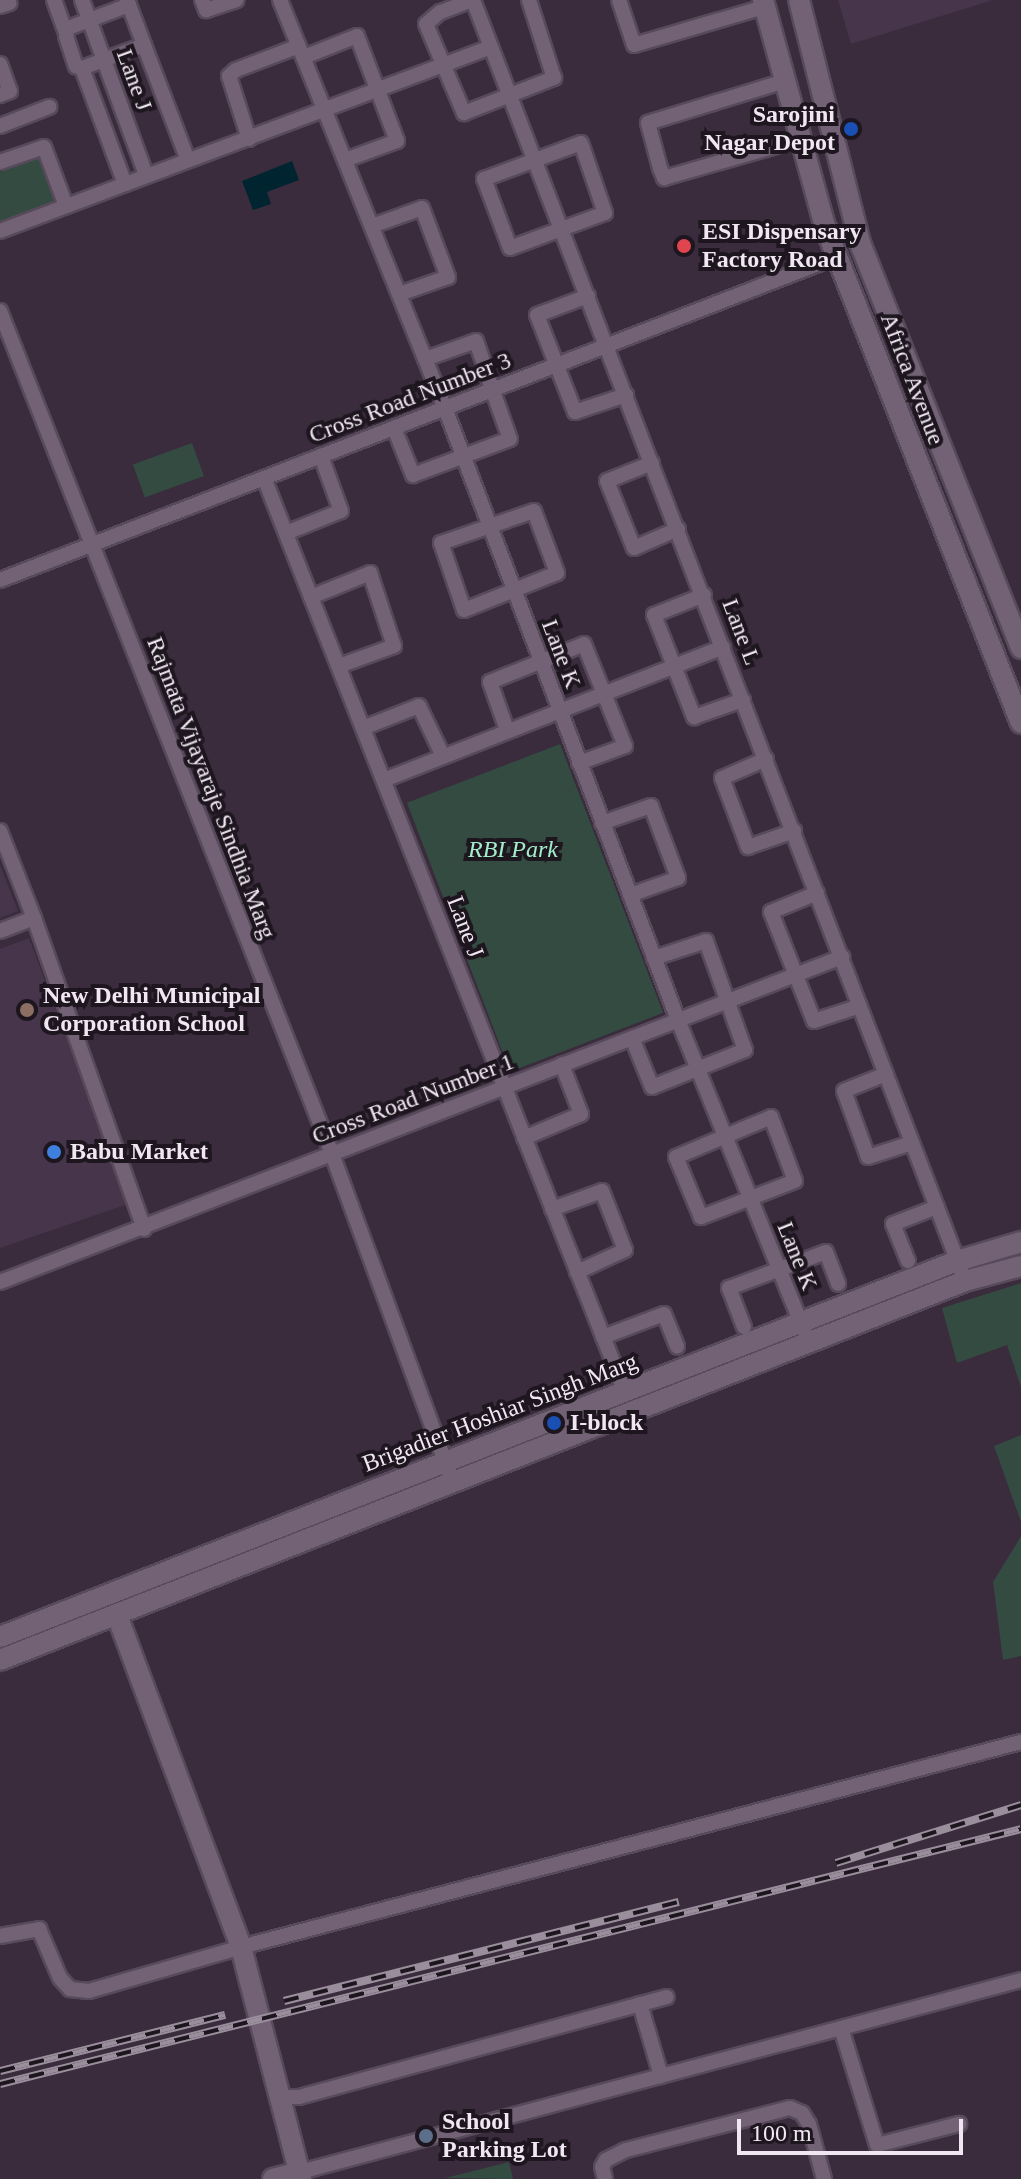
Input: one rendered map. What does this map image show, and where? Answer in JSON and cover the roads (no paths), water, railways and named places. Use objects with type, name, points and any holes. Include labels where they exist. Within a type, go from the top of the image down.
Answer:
[{"type":"street","points":[[54,0],[76,66],[82,68],[144,45]]},
{"type":"street","name":"Lane J","points":[[82,0],[146,175]]},
{"type":"street","points":[[202,0],[206,10],[236,0]]},
{"type":"street","name":"Lane K","points":[[280,0],[445,408],[678,1020],[808,1343]]},
{"type":"street","points":[[472,0],[440,12],[426,24],[464,113],[554,78],[529,0]]},
{"type":"street","name":"Lane L","points":[[472,0],[704,595],[965,1281]]},
{"type":"street","points":[[619,0],[634,45],[764,3]]},
{"type":"street","name":"Africa Avenue","points":[[799,0],[860,243],[1012,603],[1021,648]]},
{"type":"street","points":[[65,31],[128,2],[188,160]]},
{"type":"street","name":"Africa Avenue","points":[[764,3],[836,257],[1021,723]]},
{"type":"street","points":[[249,139],[229,76],[236,70],[357,36],[397,141],[345,160]]},
{"type":"street","points":[[0,231],[491,47]]},
{"type":"street","points":[[0,64],[10,91],[0,95]]},
{"type":"street","points":[[82,68],[125,184]]},
{"type":"street","points":[[785,81],[648,123],[660,168],[664,178],[801,139]]},
{"type":"street","points":[[0,126],[49,107]]},
{"type":"street","points":[[581,143],[605,213],[562,229],[510,248],[484,179],[581,143]]},
{"type":"street","points":[[0,162],[44,147],[66,206]]},
{"type":"street","points":[[372,226],[422,208],[448,277],[399,294]]},
{"type":"street","name":"Cross Road Number 3","points":[[0,580],[836,257]]},
{"type":"street","points":[[588,296],[537,315],[556,365],[575,412],[626,395]]},
{"type":"street","name":"Rajmata Vijayaraje Sindhia Marg","points":[[0,311],[332,1154],[453,1483]]},
{"type":"street","points":[[394,428],[413,475],[510,439],[476,341],[425,359]]},
{"type":"street","points":[[286,533],[341,511],[321,456]]},
{"type":"street","points":[[652,463],[607,481],[634,548],[678,529]]},
{"type":"street","name":"Lane J","points":[[264,478],[625,1392]]},
{"type":"street","points":[[534,511],[557,573],[514,592],[464,610],[441,543],[534,511]]},
{"type":"street","points":[[311,597],[370,573],[394,646],[339,666]]},
{"type":"street","points":[[704,595],[654,615],[694,717],[743,700]]},
{"type":"street","points":[[507,730],[490,682],[584,644],[625,746],[579,763]]},
{"type":"street","points":[[384,780],[723,647]]},
{"type":"street","points":[[363,728],[419,706],[443,756]]},
{"type":"street","points":[[766,759],[722,778],[748,847],[794,831]]},
{"type":"street","points":[[602,823],[651,806],[678,878],[630,895]]},
{"type":"street","points":[[0,831],[144,1229]]},
{"type":"street","points":[[817,893],[771,912],[814,1021],[860,1006]]},
{"type":"street","points":[[0,931],[34,918]]},
{"type":"street","points":[[632,1038],[652,1087],[745,1050],[706,941],[654,958]]},
{"type":"street","name":"Cross Road Number 1","points":[[0,1282],[144,1229],[842,957]]},
{"type":"street","points":[[524,1138],[581,1114],[562,1065]]},
{"type":"street","points":[[886,1074],[844,1091],[868,1157],[912,1143]]},
{"type":"street","points":[[771,1117],[795,1181],[701,1217],[676,1157],[725,1135],[771,1117]]},
{"type":"street","points":[[552,1209],[602,1191],[625,1250],[577,1272]]},
{"type":"street","points":[[908,1261],[893,1224],[937,1207]]},
{"type":"street","name":"Brigadier Hoshiar Singh Marg","points":[[0,1637],[957,1261],[1021,1242]]},
{"type":"street","points":[[744,1327],[729,1288],[826,1252],[838,1284]]},
{"type":"street","name":"Brigadier Hoshiar Singh Marg","points":[[0,1660],[965,1281],[1021,1266]]},
{"type":"street","points":[[603,1337],[664,1314],[677,1346]]},
{"type":"street","points":[[109,1595],[241,1947],[300,2175]]},
{"type":"street","points":[[0,1936],[39,1929],[60,1978],[70,1989],[89,1991],[241,1947],[1021,1742]]},
{"type":"street","points":[[273,2179],[300,2175],[1021,1980]]},
{"type":"street","points":[[279,2097],[299,2097],[667,1997]]},
{"type":"street","points":[[640,2004],[661,2076]]},
{"type":"street","points":[[841,2028],[877,2145],[959,2124]]},
{"type":"street","points":[[605,2179],[602,2167],[606,2160],[626,2150],[790,2108],[802,2113],[809,2124],[824,2179]]},
{"type":"water","points":[[292,161],[299,180],[267,192],[271,204],[253,210],[242,181]]},
{"type":"railway","points":[[836,1863],[1021,1805]]},
{"type":"railway","points":[[0,2084],[1021,1829]]},
{"type":"railway","points":[[284,2001],[679,1902]]},
{"type":"railway","points":[[0,2071],[225,2015]]},
{"type":"place","name":"Sarojini Nagar Depot","points":[[851,129]]},
{"type":"place","name":"ESI Dispensary Factory Road","points":[[684,246]]},
{"type":"place","name":"New Delhi Municipal Corporation School","points":[[27,1010]]},
{"type":"place","name":"Babu Market","points":[[54,1152]]},
{"type":"place","name":"I-block","points":[[554,1423]]},
{"type":"place","name":"School Parking Lot","points":[[426,2136]]},
{"type":"park label","name":"RBI Park","points":[[513,850]]}]
